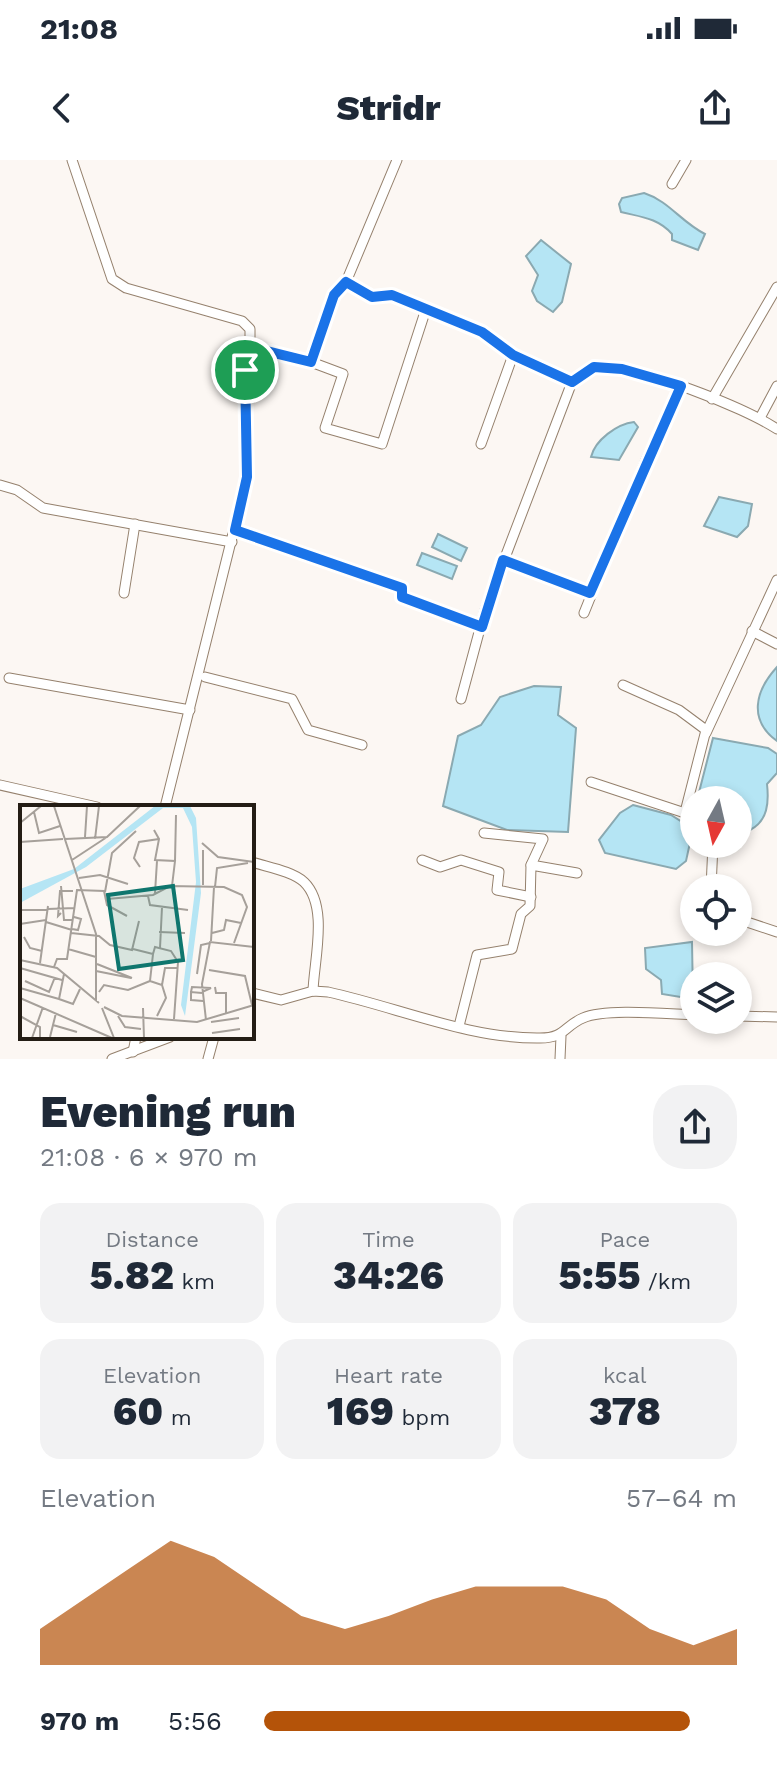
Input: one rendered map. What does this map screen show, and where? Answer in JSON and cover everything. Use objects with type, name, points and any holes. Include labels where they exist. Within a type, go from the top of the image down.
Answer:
[{"type":"street","points":[[72,160],[112,279],[126,288],[242,321],[250,329],[245,370],[247,477],[166,805]]},
{"type":"street","points":[[311,362],[334,295],[346,282],[397,160]]},
{"type":"street","points":[[672,184],[686,160]]},
{"type":"street","points":[[346,282],[372,297],[392,295],[482,332],[513,355],[572,382]]},
{"type":"street","points":[[712,399],[777,287]]},
{"type":"street","points":[[250,347],[311,362],[343,374],[325,428],[382,444],[426,309]]},
{"type":"street","points":[[481,444],[513,355]]},
{"type":"street","points":[[461,699],[503,560],[572,382],[594,367],[622,369],[681,386],[760,418],[777,429]]},
{"type":"street","points":[[584,613],[681,386]]},
{"type":"street","points":[[760,418],[777,386]]},
{"type":"street","points":[[0,485],[17,490],[43,508],[232,542]]},
{"type":"street","points":[[124,593],[135,524]]},
{"type":"street","points":[[235,530],[402,588],[402,597],[482,627]]},
{"type":"street","points":[[503,560],[590,593]]},
{"type":"street","points":[[696,786],[706,733],[777,580]]},
{"type":"street","points":[[752,631],[777,644]]},
{"type":"street","points":[[205,677],[292,699],[308,730],[362,745]]},
{"type":"street","points":[[9,678],[190,710]]},
{"type":"street","points":[[623,685],[679,710],[706,733]]},
{"type":"street","points":[[591,782],[680,811]]},
{"type":"street","points":[[0,785],[88,805]]},
{"type":"street","points":[[459,1026],[477,955],[512,949],[521,914],[530,906],[531,865],[543,839],[484,833]]},
{"type":"street","points":[[422,860],[440,867],[461,860],[499,872],[497,890],[531,897]]},
{"type":"street","points":[[254,863],[299,879],[312,896],[318,911],[313,991]]},
{"type":"street","points":[[531,865],[577,873]]},
{"type":"street","points":[[752,924],[777,932]]},
{"type":"street","points":[[254,993],[281,1000],[313,991],[459,1026],[531,1038],[561,1036],[583,1018],[626,1013],[680,1015]]},
{"type":"street","points":[[752,1016],[777,1017]]},
{"type":"street","points":[[560,1059],[561,1036]]},
{"type":"street","points":[[133,1052],[136,1039]]},
{"type":"street","points":[[112,1059],[166,1039]]},
{"type":"street","points":[[208,1059],[213,1039]]},
{"type":"street","points":[[148,1059],[149,1047]]},
{"type":"water","points":[[644,193],[661,201],[705,234],[698,250],[672,240],[672,234],[655,221],[621,212],[619,204],[622,198]]},
{"type":"water","points":[[541,240],[571,264],[562,302],[553,312],[537,301],[532,291],[538,275],[526,256]]},
{"type":"water","points":[[634,422],[638,427],[619,460],[591,457],[608,434]]},
{"type":"water","points":[[719,497],[752,504],[748,526],[737,537],[704,526]]},
{"type":"water","points":[[438,534],[467,548],[461,561],[432,547]]},
{"type":"water","points":[[422,553],[457,566],[452,579],[417,565]]},
{"type":"water","points":[[777,667],[777,741],[762,724],[758,705],[769,676]]},
{"type":"water","points":[[534,686],[561,687],[558,715],[576,728],[568,832],[507,830],[443,806],[458,736],[481,725],[500,697]]},
{"type":"water","points":[[713,738],[768,748],[777,754],[777,773],[767,784],[764,816],[752,829],[752,786],[701,786]]},
{"type":"water","points":[[633,805],[671,815],[680,821],[680,858],[687,858],[686,861],[676,869],[605,853],[599,840],[620,813]]},
{"type":"water","points":[[680,944],[680,946],[692,946],[692,962],[680,962],[680,997],[662,994],[661,980],[646,969],[645,948]]},
{"type":"route","points":[[346,282],[372,297],[392,295],[482,332],[513,355],[572,382],[594,367],[622,369],[681,386],[590,593],[503,560],[482,627],[402,597],[402,588],[235,530],[247,477],[245,370],[250,347],[311,362],[334,295],[346,282]]}]
